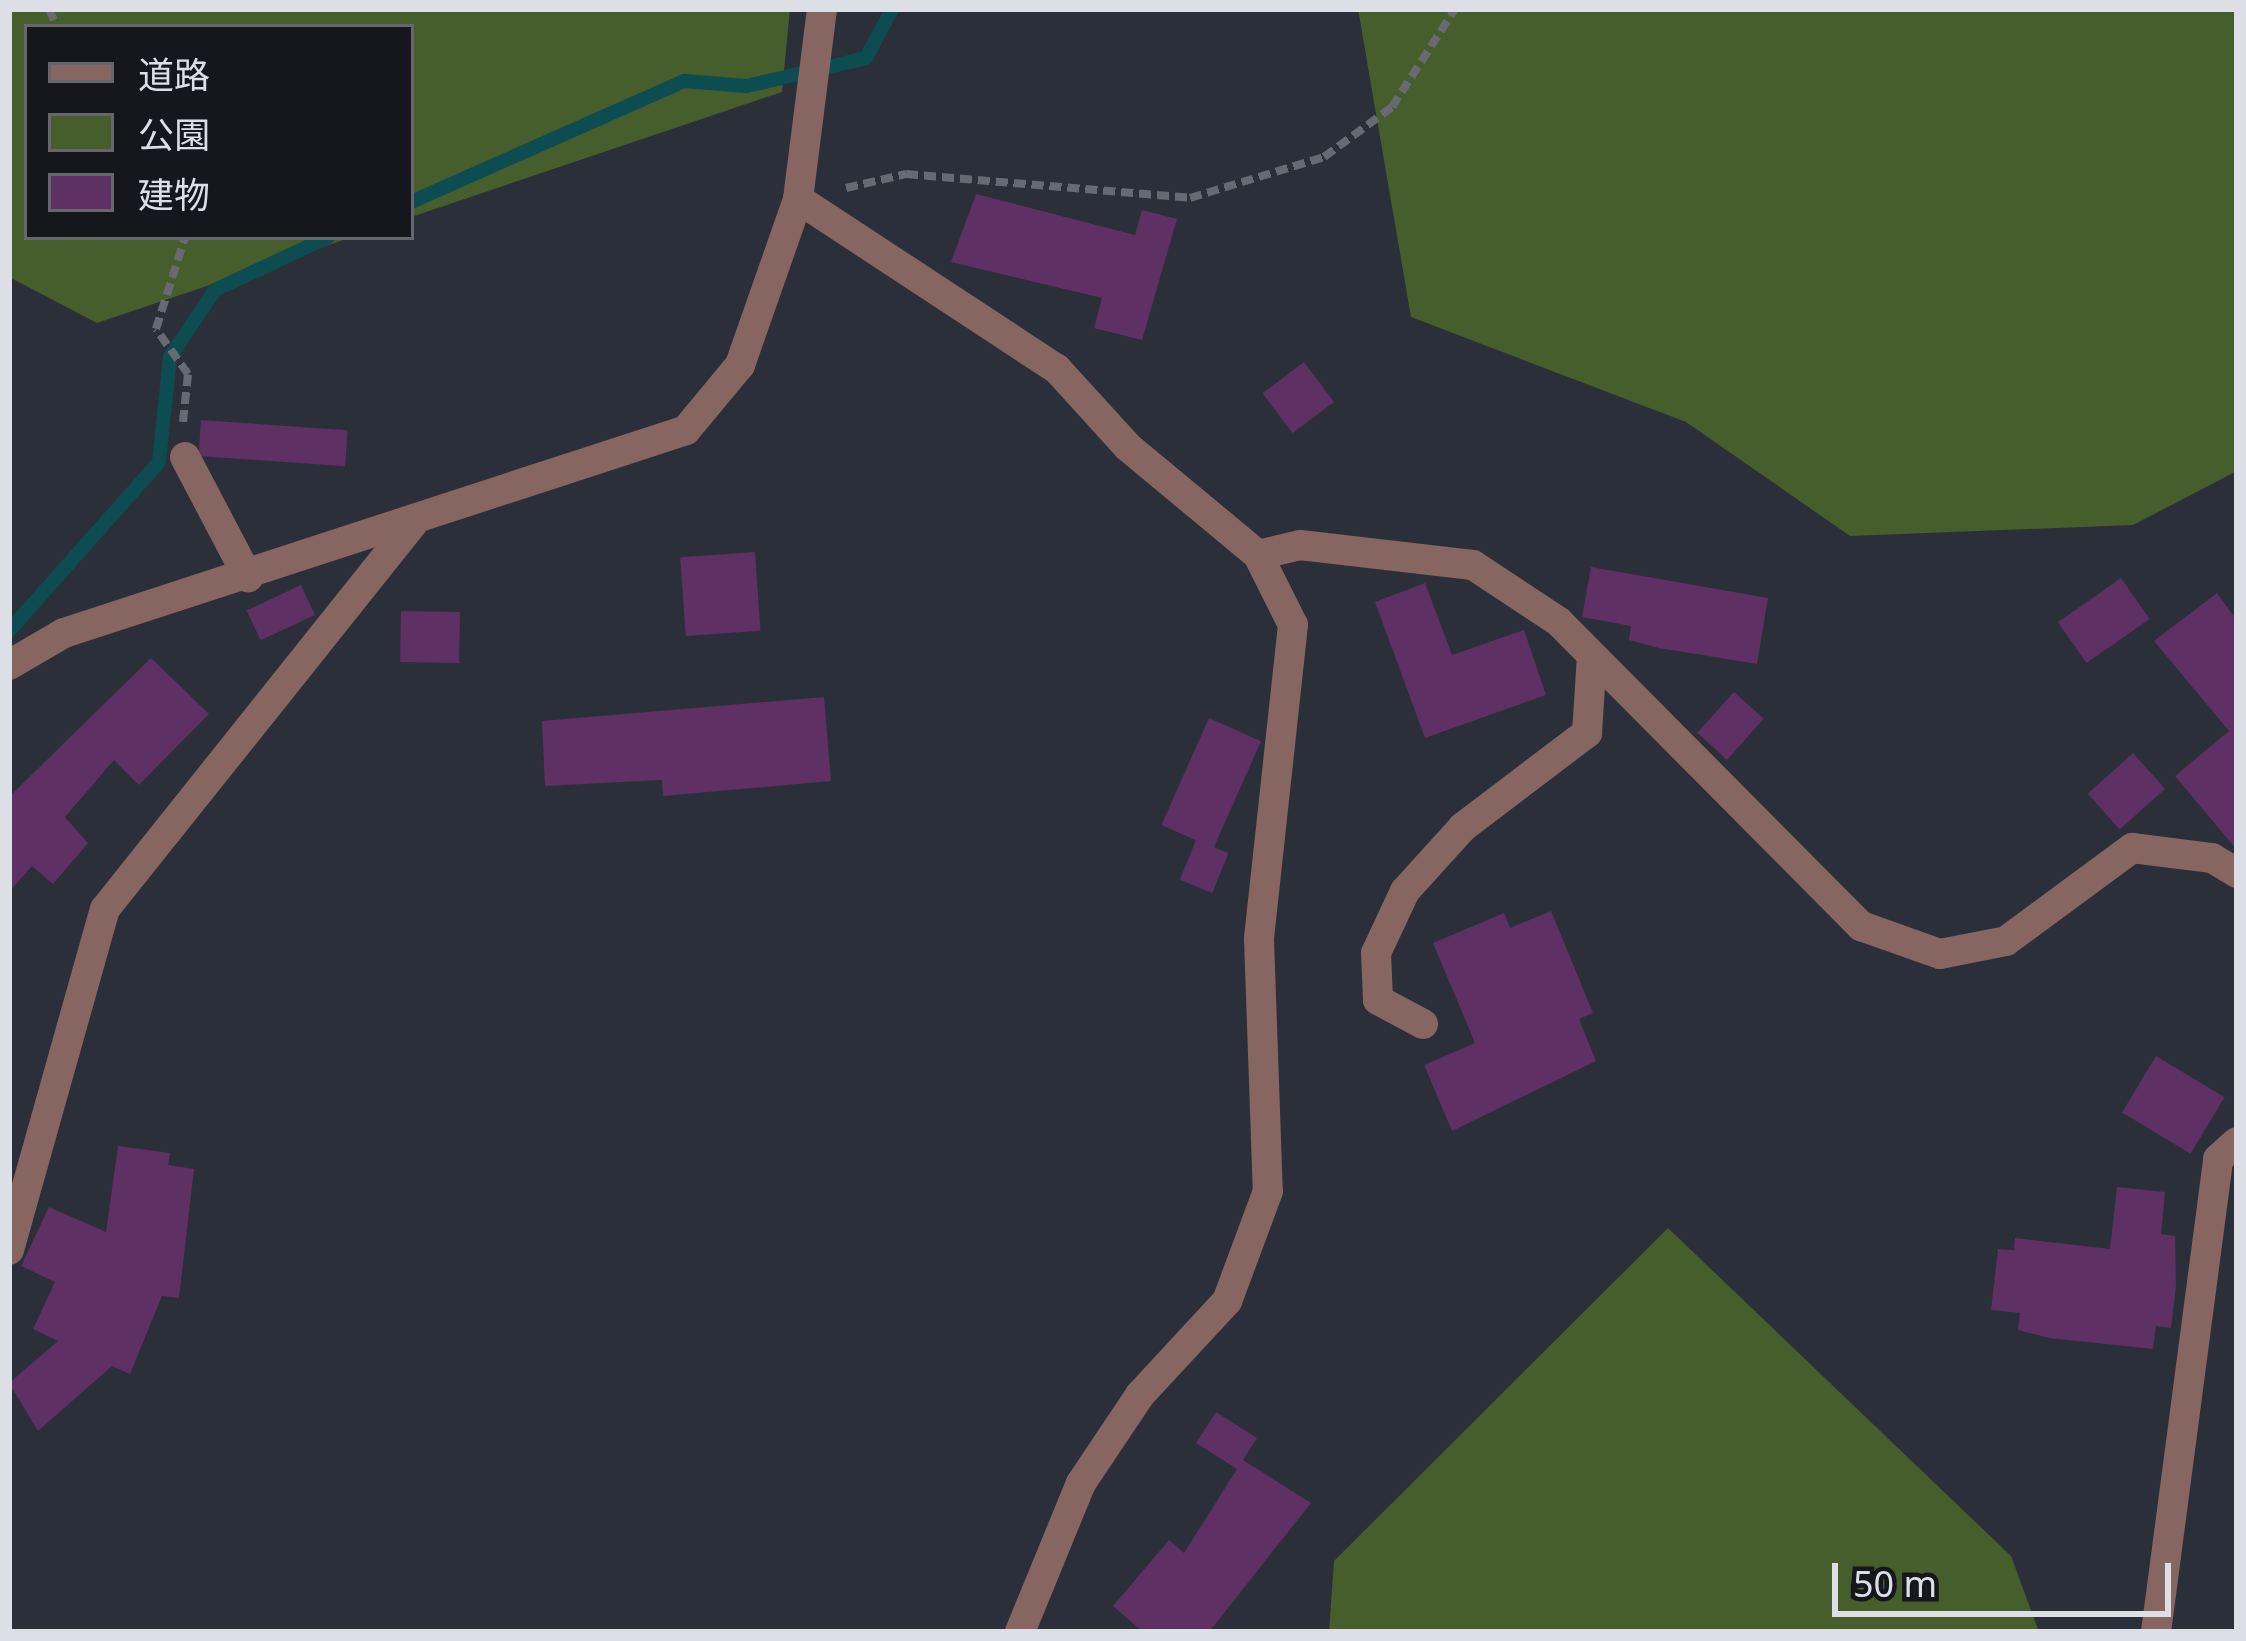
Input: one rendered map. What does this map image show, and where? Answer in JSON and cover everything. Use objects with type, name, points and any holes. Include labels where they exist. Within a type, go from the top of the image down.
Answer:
[{"type":"street","points":[[9,665],[64,633],[248,577],[686,430],[740,365],[798,199],[814,107],[813,49],[822,9]]},
{"type":"street","points":[[798,199],[1057,369],[1128,447],[1258,555],[1293,625],[1259,939],[1268,1190],[1227,1301],[1140,1395],[1082,1483],[1020,1632]]},
{"type":"street","points":[[185,457],[248,577]]},
{"type":"street","points":[[9,1250],[105,909],[414,522]]},
{"type":"street","points":[[1258,555],[1300,545],[1473,565],[1592,656],[1861,926],[1940,954],[2006,940],[2132,848],[2212,858],[2237,873]]},
{"type":"street","points":[[1423,1024],[1378,1000],[1376,953],[1405,892],[1463,826],[1588,733],[1592,656]]},
{"type":"street","points":[[2156,1632],[2218,1159],[2237,1142]]},
{"type":"path","points":[[798,199],[906,174],[1190,198],[1324,157],[1392,107],[1455,9]]},
{"type":"path","points":[[184,240],[158,314],[163,342],[188,374],[185,457]]},
{"type":"green space","points":[[9,9],[790,9],[782,92],[414,216],[414,24],[24,24],[24,240],[343,240],[97,323],[9,277]]},
{"type":"green space","points":[[1358,9],[2237,9],[2237,471],[2133,525],[1850,536],[1686,422],[1411,317]]},
{"type":"green space","points":[[1668,1228],[2011,1556],[2039,1632],[1329,1632],[1334,1561]]},
{"type":"building","points":[[976,194],[1135,235],[1142,210],[1177,219],[1142,340],[1094,328],[1102,298],[951,262]]},
{"type":"building","points":[[1304,362],[1334,402],[1293,433],[1262,393]]},
{"type":"building","points":[[201,420],[348,430],[345,466],[198,456]]},
{"type":"building","points":[[755,552],[761,631],[686,636],[680,557]]},
{"type":"building","points":[[1591,567],[1768,598],[1757,664],[1629,640],[1631,626],[1582,617]]},
{"type":"building","points":[[2121,578],[2150,619],[2087,663],[2058,622]]},
{"type":"building","points":[[1425,583],[1452,655],[1524,630],[1546,695],[1425,738],[1375,602]]},
{"type":"building","points":[[301,585],[315,615],[261,640],[247,610]]},
{"type":"building","points":[[2217,593],[2237,621],[2237,850],[2175,776],[2229,731],[2154,641]]},
{"type":"building","points":[[401,611],[460,612],[459,663],[400,662]]},
{"type":"building","points":[[151,658],[209,714],[139,785],[114,760],[65,817],[88,843],[53,884],[32,866],[9,892],[9,797]]},
{"type":"building","points":[[1734,692],[1764,719],[1727,760],[1697,733]]},
{"type":"building","points":[[824,697],[831,781],[663,796],[662,780],[545,786],[542,721]]},
{"type":"building","points":[[1209,718],[1261,741],[1213,848],[1161,825]]},
{"type":"building","points":[[2133,753],[2165,789],[2120,829],[2088,794]]},
{"type":"building","points":[[1196,840],[1228,853],[1212,893],[1180,880]]},
{"type":"building","points":[[1551,911],[1593,1013],[1579,1019],[1596,1061],[1452,1131],[1424,1065],[1475,1043],[1433,943],[1504,913],[1510,928]]},
{"type":"building","points":[[2156,1056],[2225,1097],[2191,1154],[2122,1113]]},
{"type":"building","points":[[118,1146],[170,1153],[168,1165],[194,1169],[179,1298],[162,1296],[130,1374],[112,1366],[38,1431],[9,1383],[58,1341],[33,1329],[55,1282],[21,1266],[49,1207],[106,1232]]},
{"type":"building","points":[[2117,1187],[2165,1192],[2161,1234],[2175,1236],[2171,1328],[2156,1326],[2153,1349],[2049,1338],[2018,1330],[2020,1313],[1991,1310],[1998,1249],[2014,1250],[2015,1238],[2110,1249]]},
{"type":"building","points":[[1216,1412],[1257,1438],[1243,1460],[1311,1503],[1209,1632],[1143,1632],[1113,1606],[1169,1540],[1184,1553],[1237,1469],[1196,1443]]},
{"type":"waterway","points":[[414,201],[684,81],[747,86],[866,58],[892,9]]},
{"type":"waterway","points":[[9,631],[159,462],[170,357],[215,290],[322,240]]}]
